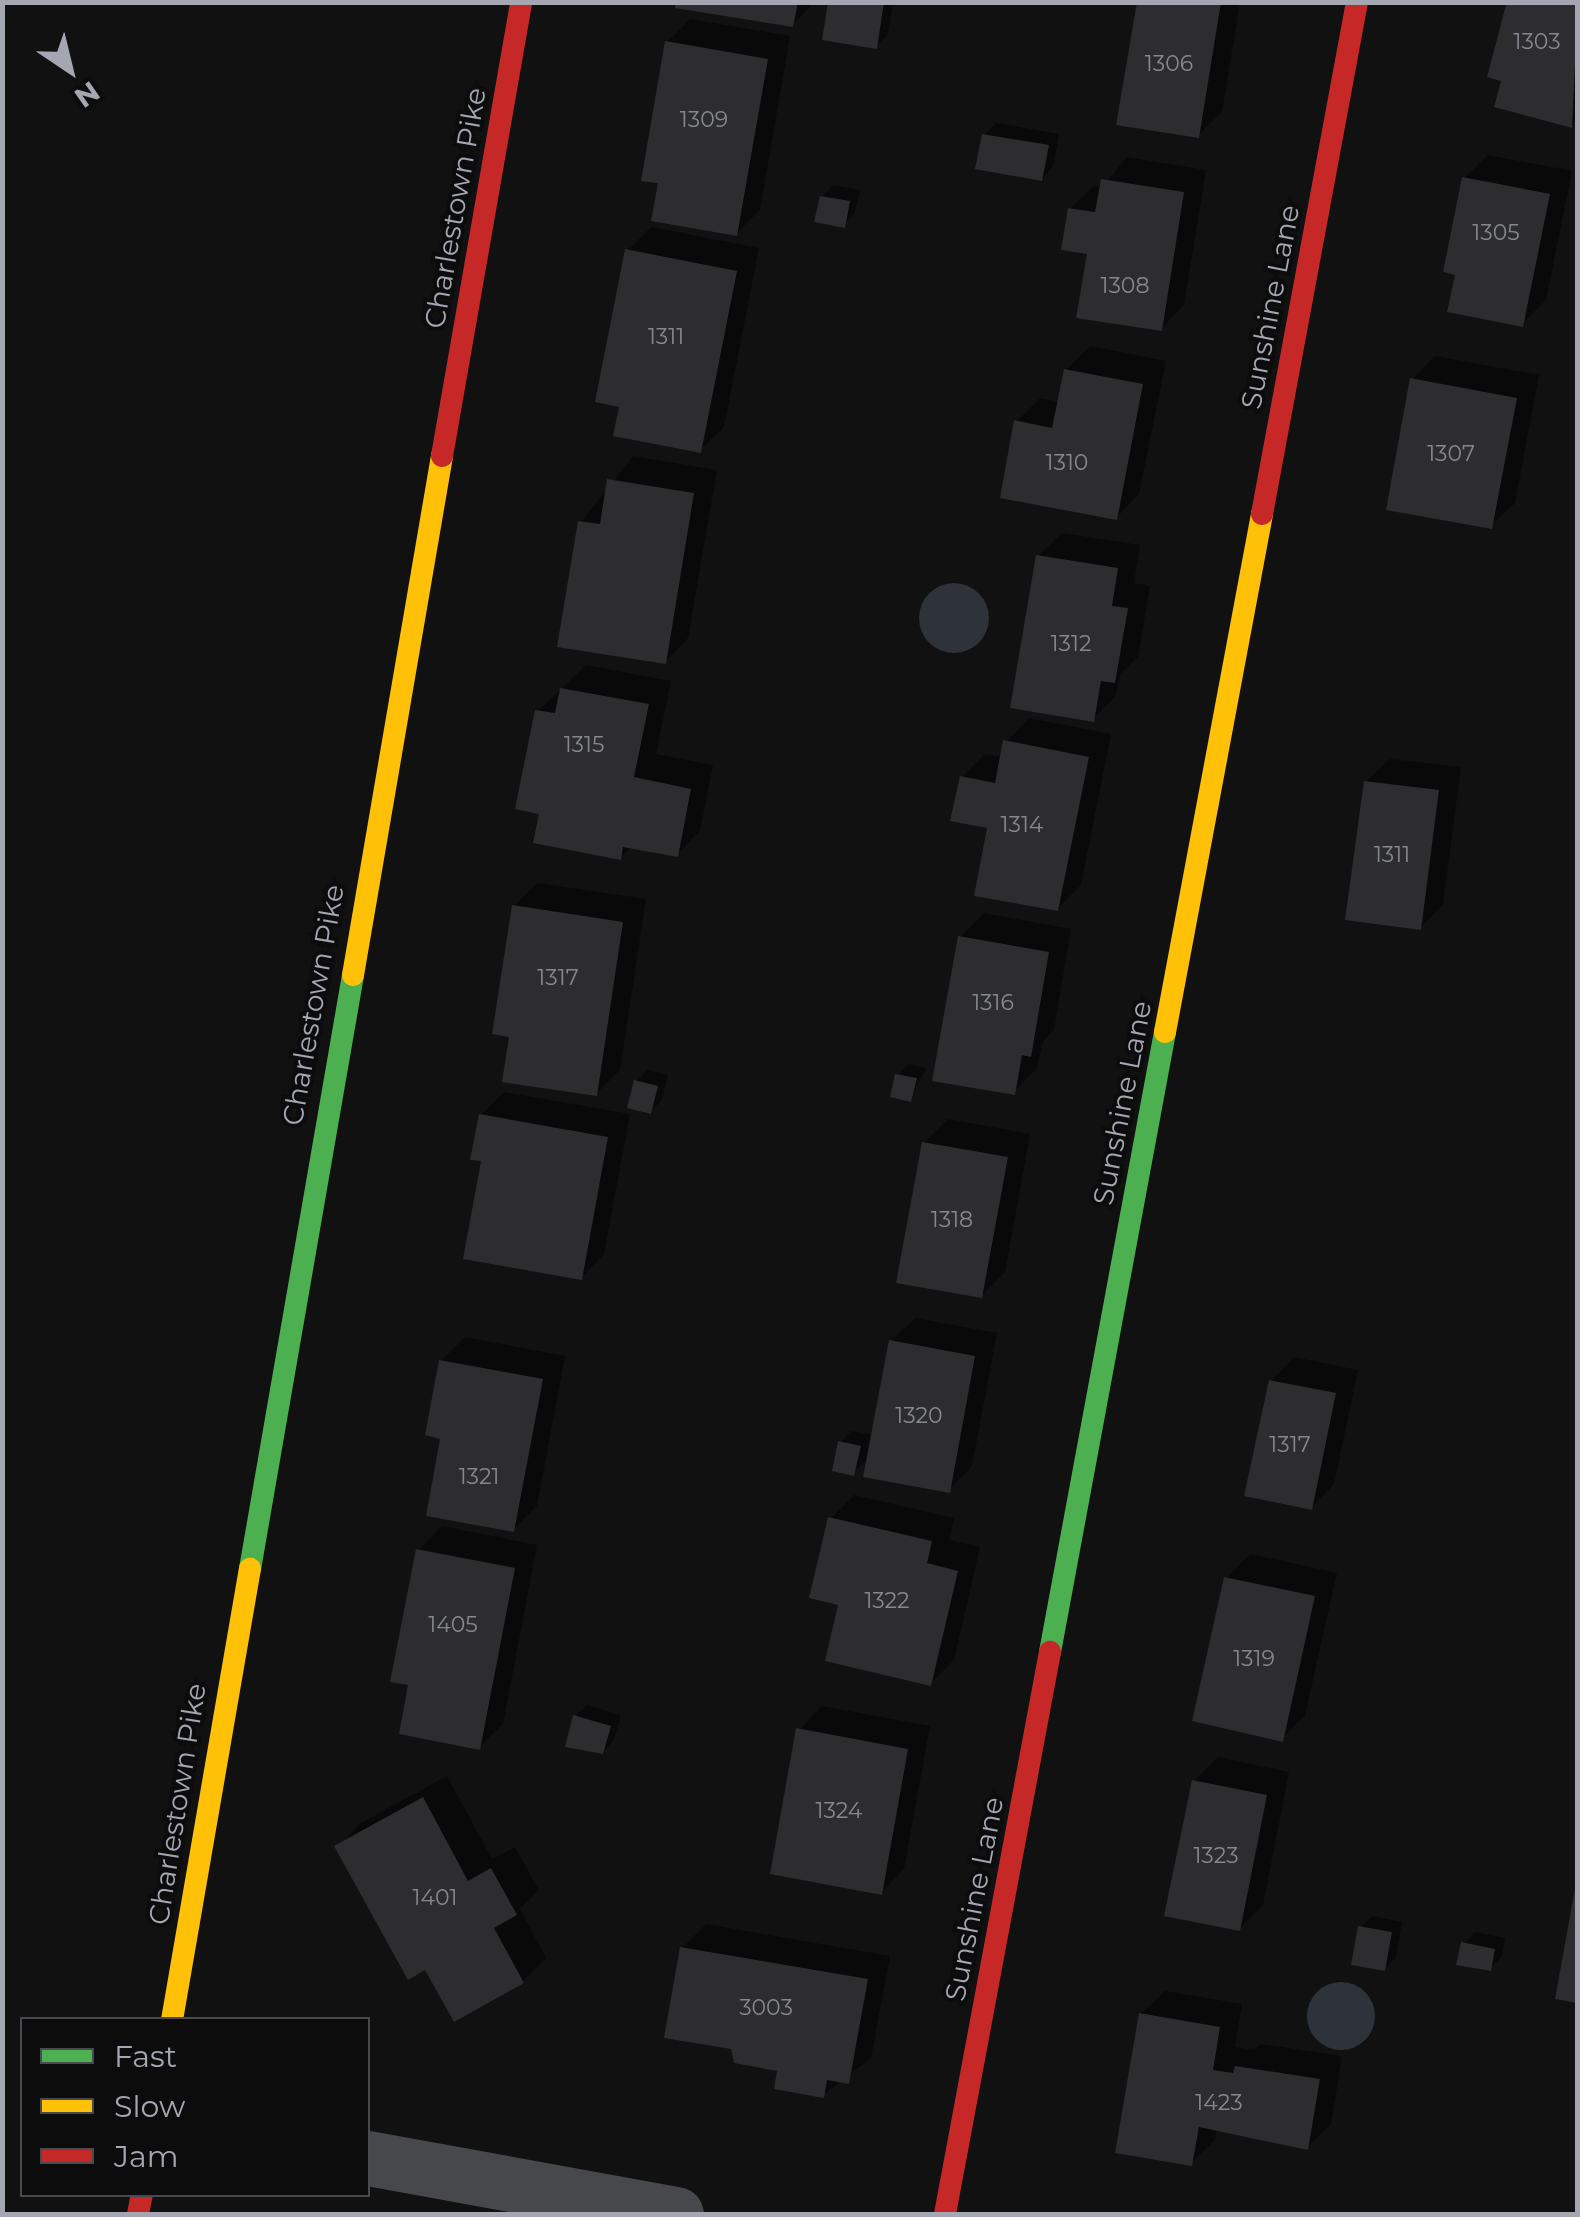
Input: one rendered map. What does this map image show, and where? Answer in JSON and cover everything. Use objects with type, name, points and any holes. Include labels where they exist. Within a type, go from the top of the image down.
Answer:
[{"type":"street","name":"Charlestown Pike","points":[[172,2017],[296,1272],[520,2]]},
{"type":"street","name":"Sunshine Lane","points":[[945,2214],[1357,2]]},
{"type":"street","points":[[370,2158],[676,2214]]},
{"type":"shaded area","points":[[954,583],[979,593],[989,618],[979,643],[954,653],[929,643],[919,618],[929,593]]},
{"type":"shaded area","points":[[1341,1982],[1365,1992],[1375,2016],[1365,2040],[1341,2050],[1317,2040],[1307,2016],[1317,1992]]},
{"type":"building","points":[[675,2],[798,2],[793,27],[675,8]]},
{"type":"building","points":[[828,2],[884,2],[877,49],[822,40]]},
{"type":"building","points":[[1137,2],[1221,2],[1199,138],[1116,125]]},
{"type":"building","points":[[1578,2],[1572,128],[1494,107],[1501,81],[1487,77],[1506,5]]},
{"type":"building","points":[[665,41],[768,59],[737,236],[651,221],[658,183],[641,181]]},
{"type":"building","points":[[982,134],[1049,145],[1042,181],[975,169]]},
{"type":"building","points":[[1462,177],[1550,194],[1523,327],[1447,312],[1455,275],[1443,272]]},
{"type":"building","points":[[1101,179],[1184,192],[1162,331],[1076,318],[1087,254],[1061,250],[1068,208],[1095,212]]},
{"type":"building","points":[[820,196],[850,201],[845,228],[814,222]]},
{"type":"building","points":[[625,249],[737,271],[701,453],[613,436],[619,407],[595,402]]},
{"type":"building","points":[[1064,369],[1143,384],[1117,520],[1000,498],[1014,420],[1052,428]]},
{"type":"building","points":[[1410,378],[1517,398],[1492,529],[1386,510]]},
{"type":"building","points":[[607,479],[694,493],[666,664],[557,647],[578,521],[600,524]]},
{"type":"building","points":[[1036,555],[1118,568],[1112,606],[1128,608],[1115,683],[1101,681],[1094,722],[1010,708]]},
{"type":"building","points":[[560,688],[649,704],[634,777],[691,789],[678,857],[623,847],[621,860],[533,843],[539,814],[515,809],[535,710],[555,713]]},
{"type":"building","points":[[1003,740],[1089,757],[1058,911],[974,896],[987,828],[950,821],[960,776],[995,783]]},
{"type":"building","points":[[1364,781],[1439,790],[1421,930],[1345,920]]},
{"type":"building","points":[[512,905],[623,922],[597,1096],[502,1082],[509,1037],[492,1034]]},
{"type":"building","points":[[958,936],[1049,952],[1031,1057],[1022,1055],[1015,1095],[932,1081]]},
{"type":"building","points":[[895,1074],[917,1078],[911,1102],[890,1097]]},
{"type":"building","points":[[634,1080],[658,1086],[651,1114],[627,1108]]},
{"type":"building","points":[[479,1114],[608,1137],[582,1280],[463,1259],[481,1161],[470,1160]]},
{"type":"building","points":[[922,1142],[1008,1157],[982,1298],[896,1283]]},
{"type":"building","points":[[889,1340],[975,1356],[950,1493],[863,1477]]},
{"type":"building","points":[[439,1360],[543,1379],[514,1532],[426,1516],[440,1439],[425,1435]]},
{"type":"building","points":[[1269,1380],[1336,1393],[1312,1510],[1244,1496]]},
{"type":"building","points":[[838,1441],[861,1446],[854,1476],[832,1471]]},
{"type":"building","points":[[828,1517],[932,1541],[927,1563],[958,1571],[931,1686],[825,1661],[838,1605],[809,1598]]},
{"type":"building","points":[[416,1549],[515,1568],[480,1750],[399,1734],[408,1685],[390,1682]]},
{"type":"building","points":[[1224,1577],[1315,1596],[1283,1742],[1192,1721]]},
{"type":"building","points":[[573,1715],[611,1726],[603,1754],[565,1747]]},
{"type":"building","points":[[796,1728],[908,1749],[882,1895],[770,1874]]},
{"type":"building","points":[[1192,1780],[1267,1795],[1240,1931],[1164,1916]]},
{"type":"building","points":[[423,1797],[468,1881],[491,1868],[517,1915],[494,1928],[524,1983],[454,2022],[425,1970],[408,1980],[334,1846]]},
{"type":"building","points":[[1578,1883],[1578,2003],[1555,1999]]},
{"type":"building","points":[[1358,1926],[1392,1932],[1385,1971],[1351,1965]]},
{"type":"building","points":[[1461,1942],[1495,1949],[1491,1971],[1456,1965]]},
{"type":"building","points":[[680,1947],[868,1979],[849,2084],[827,2080],[824,2098],[774,2089],[777,2071],[734,2063],[731,2049],[664,2038]]},
{"type":"building","points":[[1139,2013],[1220,2027],[1213,2070],[1233,2073],[1235,2066],[1320,2079],[1308,2150],[1199,2127],[1192,2166],[1115,2153]]},
{"type":"traffic: fast","points":[[250,1569],[353,975]]},
{"type":"traffic: fast","points":[[1050,1652],[1165,1032]]},
{"type":"traffic: slow","points":[[353,975],[442,456]]},
{"type":"traffic: slow","points":[[1165,1032],[1262,514]]},
{"type":"traffic: slow","points":[[173,2017],[250,1569]]},
{"type":"traffic: jam","points":[[442,456],[521,2]]},
{"type":"traffic: jam","points":[[1262,514],[1357,2]]},
{"type":"traffic: jam","points":[[945,2214],[1050,1652]]},
{"type":"traffic: jam","points":[[138,2214],[141,2197]]}]
